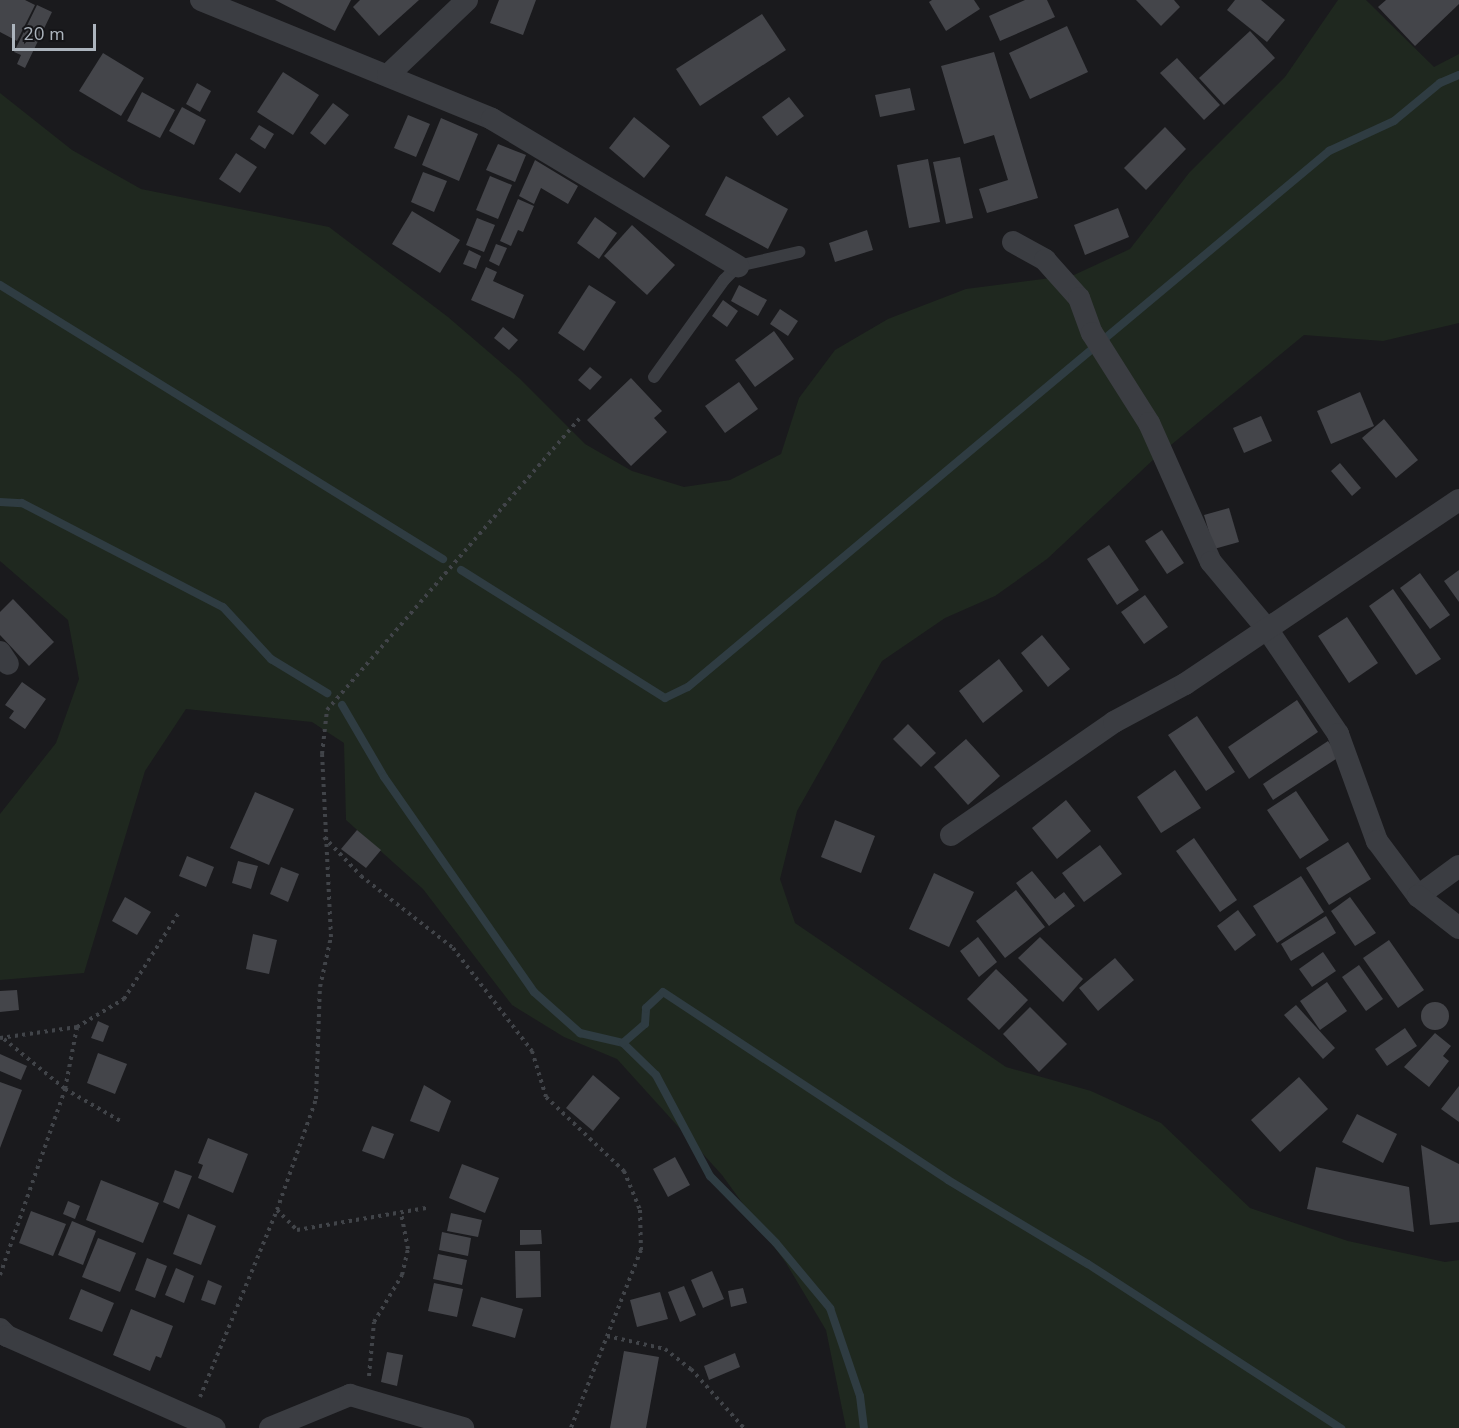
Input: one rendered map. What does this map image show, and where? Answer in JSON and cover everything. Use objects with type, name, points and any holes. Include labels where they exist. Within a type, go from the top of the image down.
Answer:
[{"type":"street","points":[[201,0],[492,119],[738,266]]},
{"type":"street","points":[[388,75],[467,0]]},
{"type":"street","points":[[1013,242],[1045,260],[1079,298],[1092,333],[1149,423],[1212,562],[1267,629],[1338,734],[1377,841],[1418,896],[1459,928]]},
{"type":"street","points":[[951,835],[1114,722],[1185,684],[1366,559],[1459,500]]},
{"type":"street","points":[[1418,896],[1459,866]]},
{"type":"street","points":[[2,1337],[215,1428]]},
{"type":"street","points":[[270,1428],[350,1395],[463,1428]]},
{"type":"lane","points":[[654,377],[724,280],[738,266],[799,252]]},
{"type":"path","points":[[192,1417],[277,1210],[316,1099],[320,987],[331,937],[324,837],[322,754],[327,710],[582,416]]},
{"type":"path","points":[[324,837],[361,876],[453,948],[532,1051],[546,1097],[624,1172],[640,1209],[641,1250],[571,1428]]},
{"type":"path","points":[[2,1038],[77,1027],[124,999],[178,914]]},
{"type":"path","points":[[0,1275],[65,1089],[77,1027]]},
{"type":"path","points":[[2,1038],[65,1089],[122,1122]]},
{"type":"path","points":[[277,1210],[297,1230],[426,1208]]},
{"type":"path","points":[[367,1400],[374,1322],[402,1275],[408,1249],[401,1212]]},
{"type":"path","points":[[607,1336],[665,1349],[691,1369],[744,1428]]},
{"type":"shaded area","points":[[1338,0],[1366,0],[1434,67],[1459,54],[1459,323],[1383,341],[1304,335],[1154,459],[1047,559],[995,596],[945,618],[882,661],[797,811],[780,879],[795,923],[1006,1067],[1091,1091],[1161,1123],[1250,1208],[1348,1241],[1445,1262],[1459,1260],[1459,1428],[846,1428],[826,1330],[786,1263],[722,1175],[617,1059],[564,1037],[512,1005],[423,889],[346,820],[344,743],[312,722],[186,709],[145,771],[84,973],[0,980],[0,814],[56,743],[79,679],[68,620],[0,561],[0,93],[72,150],[141,189],[329,227],[448,317],[519,378],[585,444],[632,471],[684,487],[730,480],[781,454],[799,398],[835,350],[888,319],[966,289],[1074,275],[1130,249],[1189,173],[1285,77]]},
{"type":"building","points":[[0,0],[25,0],[35,5],[17,41],[0,32]]},
{"type":"building","points":[[275,0],[351,0],[335,31]]},
{"type":"building","points":[[360,0],[419,0],[379,36],[353,7]]},
{"type":"building","points":[[499,0],[536,0],[523,35],[490,23]]},
{"type":"building","points":[[932,0],[974,0],[980,9],[946,31],[929,2]]},
{"type":"building","points":[[1025,0],[1047,0],[1055,17],[1000,41],[989,16]]},
{"type":"building","points":[[1136,0],[1174,0],[1180,7],[1161,26]]},
{"type":"building","points":[[1235,0],[1261,0],[1285,20],[1267,42],[1227,10]]},
{"type":"building","points":[[1386,0],[1459,0],[1459,4],[1415,46],[1378,7]]},
{"type":"building","points":[[37,5],[52,12],[25,68],[17,64],[21,55],[14,52]]},
{"type":"building","points":[[762,14],[786,50],[700,106],[676,69]]},
{"type":"building","points":[[1067,26],[1088,72],[1030,99],[1009,53]]},
{"type":"building","points":[[1250,31],[1275,58],[1224,105],[1199,78]]},
{"type":"building","points":[[994,52],[1038,198],[987,213],[979,189],[1008,180],[994,135],[964,144],[941,66]]},
{"type":"building","points":[[103,53],[144,78],[121,116],[79,91]]},
{"type":"building","points":[[1177,58],[1220,105],[1204,120],[1160,73]]},
{"type":"building","points":[[283,72],[319,95],[293,135],[257,112]]},
{"type":"building","points":[[197,83],[211,91],[200,112],[186,104]]},
{"type":"building","points":[[910,88],[915,110],[880,117],[875,95]]},
{"type":"building","points":[[142,92],[175,110],[160,138],[127,121]]},
{"type":"building","points":[[789,97],[804,116],[777,136],[762,117]]},
{"type":"building","points":[[333,103],[349,115],[325,145],[310,133]]},
{"type":"building","points":[[182,107],[206,120],[194,145],[169,131]]},
{"type":"building","points":[[408,115],[430,124],[416,157],[394,148]]},
{"type":"building","points":[[634,117],[670,146],[644,178],[609,148]]},
{"type":"building","points":[[441,118],[478,134],[459,181],[422,165]]},
{"type":"building","points":[[259,125],[274,134],[265,149],[250,139]]},
{"type":"building","points":[[1165,127],[1186,149],[1146,190],[1124,168]]},
{"type":"building","points":[[498,144],[526,155],[515,182],[486,170]]},
{"type":"building","points":[[236,153],[257,167],[240,193],[219,179]]},
{"type":"building","points":[[960,157],[973,218],[946,224],[933,162]]},
{"type":"building","points":[[928,159],[940,222],[909,228],[897,165]]},
{"type":"building","points":[[535,160],[578,186],[568,204],[541,188],[534,204],[519,196]]},
{"type":"building","points":[[423,172],[447,181],[434,212],[411,202]]},
{"type":"building","points":[[490,176],[512,185],[498,219],[476,210]]},
{"type":"building","points":[[726,176],[788,209],[768,249],[705,215]]},
{"type":"building","points":[[518,199],[534,206],[523,232],[518,230],[511,246],[500,241]]},
{"type":"building","points":[[1118,208],[1129,237],[1085,255],[1074,225]]},
{"type":"building","points":[[412,211],[460,240],[440,273],[392,244]]},
{"type":"building","points":[[595,217],[617,233],[599,259],[577,243]]},
{"type":"building","points":[[477,218],[495,225],[484,252],[466,245]]},
{"type":"building","points":[[632,225],[675,265],[647,295],[604,256]]},
{"type":"building","points":[[867,230],[873,250],[835,262],[829,243]]},
{"type":"building","points":[[496,244],[507,248],[499,266],[489,261]]},
{"type":"building","points":[[469,250],[481,256],[476,269],[463,264]]},
{"type":"building","points":[[486,267],[497,272],[493,281],[524,295],[514,319],[471,300]]},
{"type":"building","points":[[589,285],[616,302],[584,351],[558,333]]},
{"type":"building","points":[[739,285],[767,300],[758,316],[731,301]]},
{"type":"building","points":[[723,300],[738,311],[727,327],[712,316]]},
{"type":"building","points":[[780,309],[798,321],[788,336],[770,324]]},
{"type":"building","points":[[503,327],[518,340],[509,350],[494,338]]},
{"type":"building","points":[[774,331],[794,359],[755,387],[735,360]]},
{"type":"building","points":[[590,367],[602,377],[590,390],[578,380]]},
{"type":"building","points":[[631,378],[662,411],[654,418],[667,432],[631,466],[587,420]]},
{"type":"building","points":[[739,382],[758,409],[725,433],[705,406]]},
{"type":"building","points":[[1360,392],[1374,426],[1331,444],[1317,411]]},
{"type":"building","points":[[1261,416],[1272,441],[1244,453],[1233,428]]},
{"type":"building","points":[[1384,419],[1418,460],[1396,478],[1362,438]]},
{"type":"building","points":[[1340,463],[1361,488],[1352,496],[1331,471]]},
{"type":"building","points":[[1229,508],[1239,542],[1214,549],[1204,515]]},
{"type":"building","points":[[1162,530],[1184,563],[1167,574],[1145,541]]},
{"type":"building","points":[[1109,545],[1139,590],[1117,605],[1087,559]]},
{"type":"building","points":[[1459,570],[1459,602],[1444,581]]},
{"type":"building","points":[[1420,573],[1450,615],[1430,629],[1400,588]]},
{"type":"building","points":[[1393,589],[1441,659],[1416,675],[1369,606]]},
{"type":"building","points":[[1145,595],[1168,627],[1144,644],[1121,612]]},
{"type":"building","points":[[13,599],[54,642],[29,666],[0,635],[0,612]]},
{"type":"building","points":[[1347,617],[1378,663],[1349,683],[1318,636]]},
{"type":"building","points":[[1042,635],[1070,669],[1048,687],[1021,653]]},
{"type":"building","points":[[999,659],[1023,691],[983,723],[959,691]]},
{"type":"building","points":[[22,682],[46,699],[25,729],[9,718],[14,711],[5,705]]},
{"type":"building","points":[[1297,700],[1318,732],[1249,779],[1228,747]]},
{"type":"building","points":[[1197,716],[1235,772],[1206,791],[1168,735]]},
{"type":"building","points":[[908,724],[936,753],[921,767],[893,739]]},
{"type":"building","points":[[966,739],[1000,776],[968,805],[934,767]]},
{"type":"building","points":[[1328,741],[1339,757],[1273,800],[1263,784]]},
{"type":"building","points":[[1175,770],[1201,808],[1161,833],[1137,797]]},
{"type":"building","points":[[1296,791],[1329,840],[1300,859],[1267,810]]},
{"type":"building","points":[[255,792],[294,809],[269,865],[230,848]]},
{"type":"building","points":[[1066,800],[1091,831],[1057,859],[1032,828]]},
{"type":"building","points":[[835,820],[875,836],[861,873],[821,857]]},
{"type":"building","points":[[357,830],[381,850],[366,868],[341,849]]},
{"type":"building","points":[[1194,838],[1237,900],[1220,912],[1176,851]]},
{"type":"building","points":[[1348,842],[1371,879],[1329,905],[1306,868]]},
{"type":"building","points":[[1100,845],[1122,874],[1084,902],[1062,873]]},
{"type":"building","points":[[187,856],[214,867],[206,887],[179,876]]},
{"type":"building","points":[[238,861],[258,866],[251,889],[232,883]]},
{"type":"building","points":[[281,867],[299,874],[288,902],[270,894]]},
{"type":"building","points":[[1032,871],[1055,899],[1064,892],[1075,906],[1049,926],[1016,883]]},
{"type":"building","points":[[934,873],[974,892],[949,947],[909,929]]},
{"type":"building","points":[[1301,876],[1324,912],[1277,943],[1253,906]]},
{"type":"building","points":[[1016,890],[1045,927],[1005,958],[976,921]]},
{"type":"building","points":[[125,897],[151,912],[137,935],[112,921]]},
{"type":"building","points":[[1350,897],[1376,933],[1355,946],[1331,911]]},
{"type":"building","points":[[1238,910],[1256,935],[1235,951],[1217,926]]},
{"type":"building","points":[[1326,916],[1336,933],[1291,961],[1281,944]]},
{"type":"building","points":[[253,934],[277,940],[269,974],[246,969]]},
{"type":"building","points":[[978,937],[997,962],[979,977],[960,951]]},
{"type":"building","points":[[1040,937],[1083,979],[1063,1002],[1018,958]]},
{"type":"building","points":[[1389,940],[1424,990],[1398,1008],[1363,958]]},
{"type":"building","points":[[1323,952],[1336,971],[1312,987],[1299,969]]},
{"type":"building","points":[[1115,958],[1134,980],[1098,1011],[1079,988]]},
{"type":"building","points":[[1359,965],[1383,999],[1366,1011],[1342,977]]},
{"type":"building","points":[[996,969],[1028,1000],[999,1030],[967,999]]},
{"type":"building","points":[[1327,982],[1347,1011],[1320,1030],[1300,1001]]},
{"type":"building","points":[[17,990],[19,1010],[0,1012],[0,991]]},
{"type":"building","points":[[1435,1002],[1445,1006],[1449,1016],[1445,1026],[1435,1030],[1425,1026],[1421,1016],[1425,1006]]},
{"type":"building","points":[[1296,1005],[1335,1048],[1323,1059],[1284,1015]]},
{"type":"building","points":[[1030,1007],[1067,1044],[1039,1072],[1003,1034]]},
{"type":"building","points":[[98,1021],[109,1026],[103,1042],[91,1038]]},
{"type":"building","points":[[1405,1028],[1417,1046],[1387,1066],[1375,1049]]},
{"type":"building","points":[[1435,1033],[1451,1046],[1443,1056],[1449,1061],[1429,1087],[1404,1067]]},
{"type":"building","points":[[98,1053],[127,1064],[115,1094],[87,1083]]},
{"type":"building","points":[[0,1054],[27,1066],[21,1080],[0,1071]]},
{"type":"building","points":[[593,1075],[620,1098],[593,1131],[566,1108]]},
{"type":"building","points":[[1299,1077],[1328,1109],[1280,1152],[1251,1120]]},
{"type":"building","points":[[0,1082],[22,1090],[0,1148]]},
{"type":"building","points":[[424,1085],[451,1101],[439,1132],[410,1121]]},
{"type":"building","points":[[1459,1086],[1459,1122],[1441,1109]]},
{"type":"building","points":[[1357,1114],[1397,1134],[1383,1163],[1342,1142]]},
{"type":"building","points":[[372,1126],[394,1134],[384,1159],[362,1151]]},
{"type":"building","points":[[208,1138],[248,1154],[233,1193],[198,1178],[203,1165],[198,1163]]},
{"type":"building","points":[[1421,1145],[1459,1164],[1459,1222],[1430,1225]]},
{"type":"building","points":[[675,1157],[690,1185],[668,1197],[653,1169]]},
{"type":"building","points":[[462,1164],[499,1178],[485,1213],[449,1198]]},
{"type":"building","points":[[1316,1167],[1409,1187],[1414,1232],[1307,1209]]},
{"type":"building","points":[[175,1170],[192,1176],[179,1209],[163,1202]]},
{"type":"building","points":[[101,1180],[159,1203],[143,1243],[86,1220]]},
{"type":"building","points":[[68,1201],[80,1206],[75,1219],[63,1214]]},
{"type":"building","points":[[31,1211],[66,1224],[53,1256],[19,1243]]},
{"type":"building","points":[[451,1213],[482,1220],[478,1237],[447,1231]]},
{"type":"building","points":[[188,1214],[216,1226],[201,1265],[173,1254]]},
{"type":"building","points":[[72,1221],[96,1231],[83,1265],[58,1255]]},
{"type":"building","points":[[520,1230],[541,1230],[542,1244],[520,1245]]},
{"type":"building","points":[[442,1232],[471,1238],[468,1256],[439,1250]]},
{"type":"building","points":[[98,1238],[136,1253],[120,1292],[82,1277]]},
{"type":"building","points":[[515,1251],[540,1251],[541,1297],[516,1298]]},
{"type":"building","points":[[438,1254],[467,1260],[462,1285],[433,1279]]},
{"type":"building","points":[[147,1258],[167,1266],[155,1298],[135,1290]]},
{"type":"building","points":[[176,1268],[194,1276],[184,1303],[165,1295]]},
{"type":"building","points":[[712,1271],[724,1299],[703,1308],[691,1280]]},
{"type":"building","points":[[208,1280],[222,1286],[215,1305],[201,1300]]},
{"type":"building","points":[[434,1283],[463,1289],[457,1317],[428,1311]]},
{"type":"building","points":[[684,1286],[696,1315],[680,1322],[668,1292]]},
{"type":"building","points":[[743,1288],[747,1303],[731,1307],[728,1291]]},
{"type":"building","points":[[81,1289],[114,1303],[102,1332],[69,1319]]},
{"type":"building","points":[[660,1292],[668,1319],[637,1327],[630,1300]]},
{"type":"building","points":[[481,1297],[523,1309],[515,1338],[472,1326]]},
{"type":"building","points":[[131,1309],[173,1326],[161,1358],[156,1356],[150,1371],[113,1355]]},
{"type":"building","points":[[624,1351],[659,1357],[646,1428],[610,1428]]},
{"type":"building","points":[[387,1352],[403,1355],[397,1386],[381,1382]]},
{"type":"building","points":[[735,1353],[740,1367],[709,1380],[704,1366]]},
{"type":"waterway","points":[[461,570],[665,698],[688,687],[1329,151],[1394,121],[1440,83],[1459,75]]},
{"type":"waterway","points":[[0,285],[443,559]]},
{"type":"waterway","points":[[0,502],[22,503],[223,607],[271,659],[327,693]]},
{"type":"waterway","points":[[342,705],[384,777],[534,992],[580,1033],[623,1043],[656,1075],[710,1176],[776,1243],[830,1308],[860,1396],[864,1428]]},
{"type":"waterway","points":[[623,1043],[645,1024],[646,1008],[663,992],[948,1180],[1088,1264],[1341,1428]]}]
